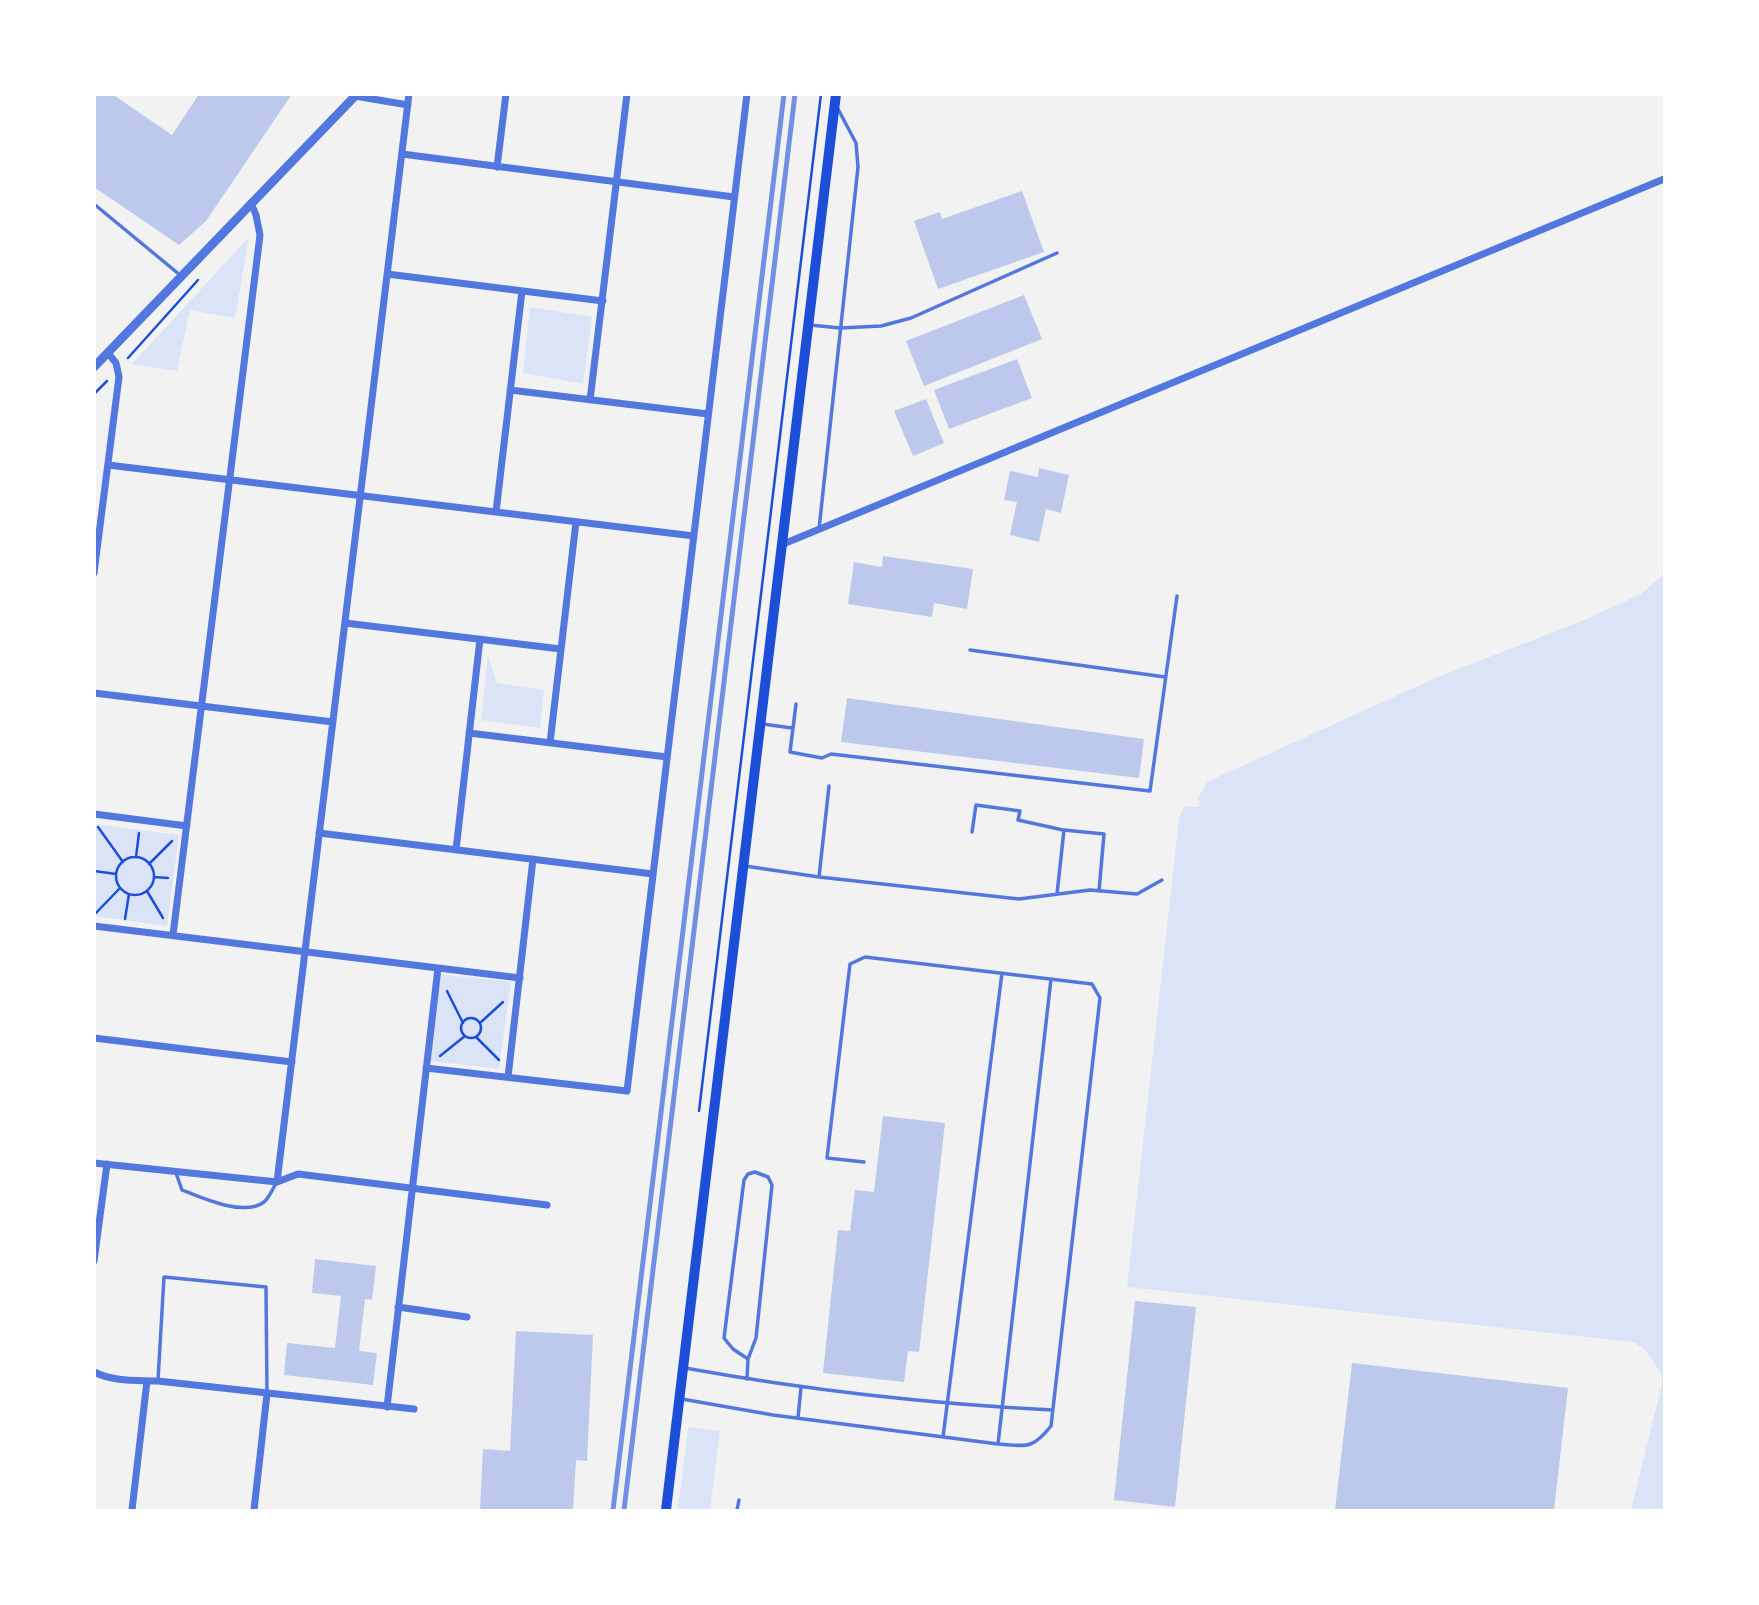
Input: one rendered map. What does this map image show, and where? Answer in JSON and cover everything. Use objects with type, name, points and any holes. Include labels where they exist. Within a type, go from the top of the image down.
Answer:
[{"type":"main road","points":[[666,1510],[836,100]]},
{"type":"street","points":[[277,1182],[409,94]]},
{"type":"street","points":[[497,167],[506,94]]},
{"type":"street","points":[[590,400],[627,94]]},
{"type":"street","points":[[426,1068],[509,1074],[627,1091],[747,94]]},
{"type":"street","points":[[94,367],[356,95],[408,105]]},
{"type":"street","points":[[402,154],[734,197]]},
{"type":"street","points":[[781,545],[1664,179]]},
{"type":"street","points":[[173,935],[260,235],[251,203]]},
{"type":"street","points":[[387,274],[603,301]]},
{"type":"street","points":[[496,512],[522,291]]},
{"type":"street","points":[[94,573],[119,377],[116,363],[108,353]]},
{"type":"street","points":[[510,390],[708,414]]},
{"type":"street","points":[[108,465],[694,536]]},
{"type":"street","points":[[550,743],[576,522]]},
{"type":"street","points":[[345,623],[561,649]]},
{"type":"street","points":[[456,850],[480,639]]},
{"type":"street","points":[[94,693],[333,722]]},
{"type":"street","points":[[469,733],[667,757]]},
{"type":"street","points":[[94,814],[187,825]]},
{"type":"street","points":[[319,833],[653,874]]},
{"type":"street","points":[[509,1074],[533,859]]},
{"type":"street","points":[[94,926],[520,978]]},
{"type":"street","points":[[387,1406],[438,969]]},
{"type":"street","points":[[94,1038],[292,1062]]},
{"type":"street","points":[[94,1163],[277,1182],[298,1174],[547,1205]]},
{"type":"street","points":[[94,1261],[107,1164]]},
{"type":"street","points":[[398,1307],[467,1317]]},
{"type":"street","points":[[94,1372],[104,1377],[414,1409]]},
{"type":"street","points":[[132,1510],[147,1381]]},
{"type":"street","points":[[254,1510],[267,1394]]},
{"type":"lane","points":[[819,529],[858,167],[856,143],[836,100]]},
{"type":"lane","points":[[94,204],[181,276]]},
{"type":"lane","points":[[808,325],[840,328],[881,326],[911,318],[1057,253]]},
{"type":"lane","points":[[796,704],[790,752],[822,758],[831,754],[1150,791],[1177,596]]},
{"type":"lane","points":[[970,650],[1165,677]]},
{"type":"lane","points":[[761,724],[792,729]]},
{"type":"lane","points":[[818,877],[829,786]]},
{"type":"lane","points":[[972,832],[976,805],[1020,811],[1018,820],[1064,830],[1104,834],[1098,892]]},
{"type":"lane","points":[[1058,894],[1064,830]]},
{"type":"lane","points":[[745,866],[818,877],[1019,899],[1090,890],[1137,894],[1162,880]]},
{"type":"lane","points":[[680,1398],[798,1418],[998,1444],[1029,1446],[1051,1426],[1100,998],[1092,984],[865,957],[850,964],[827,1158],[864,1162]]},
{"type":"lane","points":[[943,1437],[1002,973]]},
{"type":"lane","points":[[998,1444],[1051,979]]},
{"type":"lane","points":[[176,1172],[182,1190],[207,1200],[252,1208],[265,1201],[277,1182]]},
{"type":"lane","points":[[747,1379],[748,1359],[756,1338],[772,1185],[768,1177],[755,1172],[748,1174],[744,1180],[724,1338],[733,1349],[748,1359]]},
{"type":"lane","points":[[158,1381],[164,1277],[266,1287],[267,1394]]},
{"type":"lane","points":[[683,1368],[801,1387],[1001,1408],[1053,1410]]},
{"type":"lane","points":[[798,1418],[801,1387]]},
{"type":"lane","points":[[737,1510],[739,1500]]},
{"type":"path","points":[[698,1122],[821,94]]},
{"type":"path","points":[[136,857],[141,820]]},
{"type":"path","points":[[94,822],[123,862]]},
{"type":"path","points":[[149,863],[187,825]]},
{"type":"path","points":[[136,857],[149,863],[153,869],[154,881],[147,891],[135,895],[120,888],[116,874],[123,862],[136,857]]},
{"type":"path","points":[[94,871],[116,874]]},
{"type":"path","points":[[94,915],[120,888]]},
{"type":"path","points":[[147,891],[173,935]]},
{"type":"path","points":[[124,929],[129,894]]},
{"type":"path","points":[[438,969],[463,1023],[461,1030],[465,1036],[477,1037],[481,1032],[480,1023]]},
{"type":"path","points":[[480,1023],[518,988]]},
{"type":"path","points":[[463,1023],[471,1018],[480,1023]]},
{"type":"path","points":[[426,1068],[465,1036]]},
{"type":"path","points":[[477,1037],[509,1074]]},
{"type":"shaded area","points":[[249,237],[235,318],[190,310],[177,371],[132,364]]},
{"type":"shaded area","points":[[530,307],[592,317],[583,384],[523,373]]},
{"type":"shaded area","points":[[1664,574],[1664,1510],[1631,1510],[1663,1380],[1651,1358],[1633,1342],[1127,1287],[1179,819],[1184,806],[1198,807],[1200,801],[1197,800],[1207,782],[1433,679],[1584,620],[1641,594]]},
{"type":"shaded area","points":[[488,656],[497,683],[544,690],[540,728],[481,720]]},
{"type":"shaded area","points":[[95,824],[179,835],[167,926],[95,916]]},
{"type":"shaded area","points":[[439,974],[511,982],[499,1069],[430,1061]]},
{"type":"shaded area","points":[[688,1427],[720,1431],[710,1510],[678,1510]]},
{"type":"building","points":[[94,94],[112,94],[172,135],[199,94],[292,94],[206,221],[179,245],[94,187]]},
{"type":"building","points":[[1022,191],[1044,252],[938,289],[914,221],[940,212],[942,219]]},
{"type":"building","points":[[1024,295],[1042,339],[924,386],[906,341]]},
{"type":"building","points":[[1017,359],[1032,398],[949,429],[934,390]]},
{"type":"building","points":[[926,399],[944,443],[913,456],[894,411]]},
{"type":"building","points":[[1039,468],[1069,475],[1061,513],[1046,509],[1039,542],[1010,535],[1017,502],[1004,500],[1010,471],[1038,477]]},
{"type":"building","points":[[883,556],[973,569],[967,609],[934,603],[932,617],[848,604],[854,562],[882,567]]},
{"type":"building","points":[[847,698],[1144,739],[1139,778],[841,742]]},
{"type":"building","points":[[883,1116],[945,1123],[919,1352],[908,1351],[904,1382],[823,1373],[838,1230],[850,1231],[855,1190],[874,1192]]},
{"type":"building","points":[[315,1259],[376,1266],[372,1300],[365,1299],[359,1351],[377,1353],[373,1385],[284,1375],[287,1343],[335,1348],[341,1296],[312,1293]]},
{"type":"building","points":[[1135,1301],[1196,1307],[1175,1507],[1114,1500]]},
{"type":"building","points":[[516,1331],[593,1335],[587,1461],[576,1460],[573,1510],[480,1510],[483,1449],[510,1451]]},
{"type":"building","points":[[1352,1363],[1568,1388],[1554,1510],[1335,1510]]},
{"type":"railway","points":[[613,1510],[784,94]]},
{"type":"railway","points":[[624,1510],[795,94]]}]
